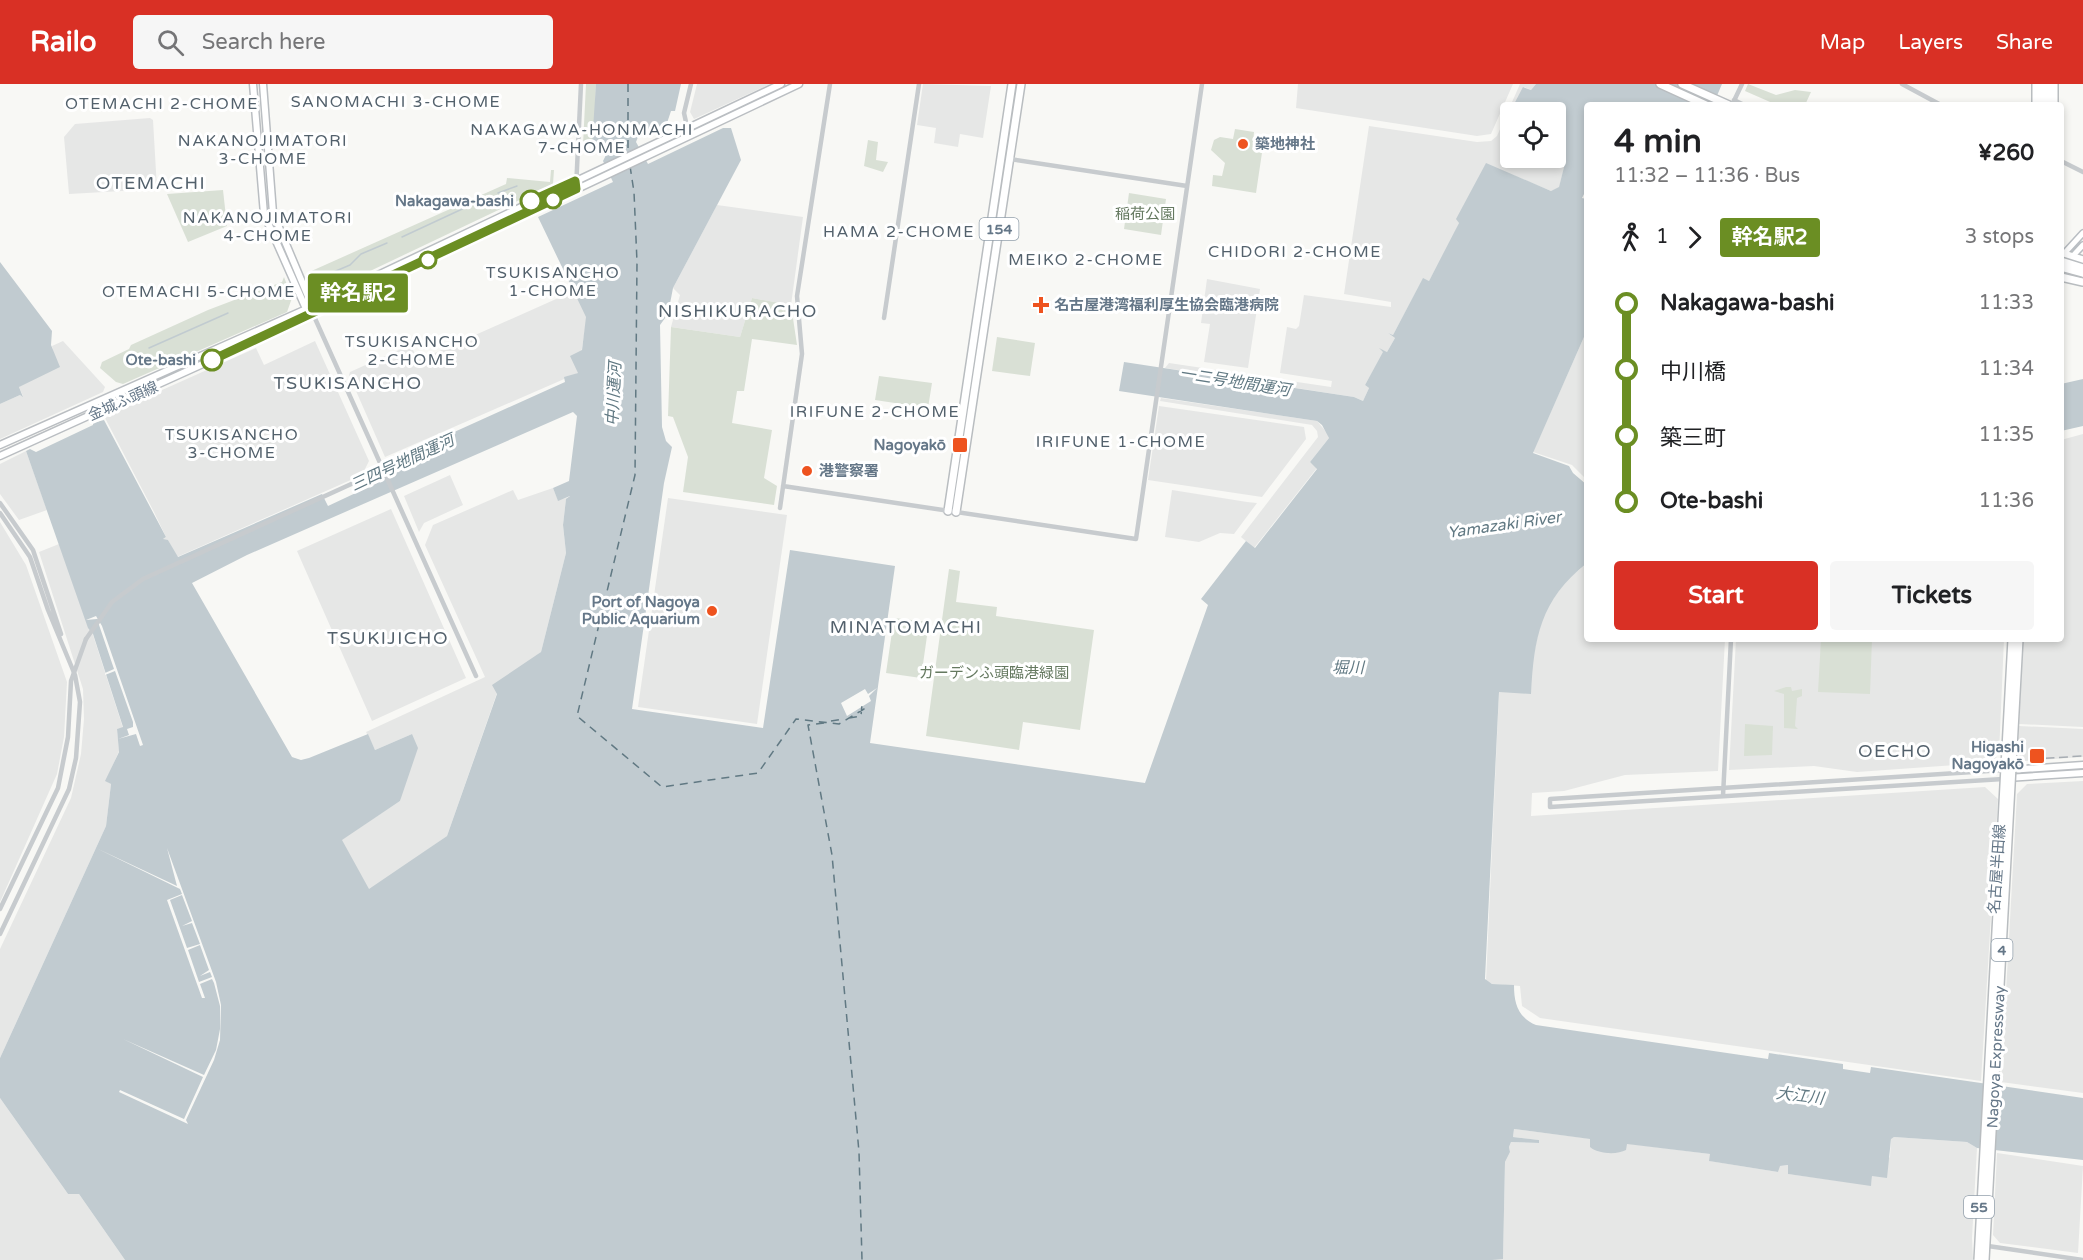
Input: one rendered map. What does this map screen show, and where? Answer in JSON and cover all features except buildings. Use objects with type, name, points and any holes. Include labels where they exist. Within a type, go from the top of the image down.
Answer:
[{"type":"highway","name":"154","points":[[948,511],[1012,84]]},
{"type":"highway","name":"154","points":[[956,512],[1021,84]]},
{"type":"highway","points":[[1660,84],[1700,102]]},
{"type":"highway","points":[[1682,84],[1729,102]]},
{"type":"highway","points":[[2036,84],[2038,102]]},
{"type":"highway","points":[[2038,102],[2041,84]]},
{"type":"highway","points":[[2048,84],[2048,102]]},
{"type":"highway","points":[[2054,84],[2054,102]]},
{"type":"highway","points":[[2064,256],[2083,260]]},
{"type":"highway","points":[[2064,257],[2083,268]]},
{"type":"highway","points":[[2064,270],[2083,273]]},
{"type":"highway","points":[[2064,278],[2083,282]]},
{"type":"highway","name":"Nagoya Expressway","points":[[1977,1260],[2015,642]]},
{"type":"highway","name":"Nagoya Expressway","points":[[1986,1260],[2015,642]]},
{"type":"main road","points":[[254,84],[264,214],[304,309],[313,314],[313,305],[273,213],[263,84]]},
{"type":"main road","name":"金城ふ頭線","points":[[0,445],[313,305],[782,84]]},
{"type":"main road","name":"金城ふ頭線","points":[[0,456],[313,314],[576,189],[666,149],[799,84]]},
{"type":"main road","points":[[2064,254],[2083,233]]},
{"type":"main road","points":[[2064,265],[2083,245]]},
{"type":"main road","points":[[2015,642],[2006,770],[2083,765]]},
{"type":"main road","name":"名古屋半田線","points":[[1986,1260],[2006,905],[2006,770]]},
{"type":"main road","points":[[2006,778],[2083,773]]},
{"type":"main road","name":"名古屋半田線","points":[[1977,1260],[2006,778]]},
{"type":"street","points":[[576,189],[581,84]]},
{"type":"street","points":[[690,137],[684,113],[691,84]]},
{"type":"street","points":[[780,507],[802,354],[797,296],[830,84]]},
{"type":"street","points":[[884,318],[919,84]]},
{"type":"street","points":[[783,486],[1136,539],[1202,84]]},
{"type":"street","points":[[1733,102],[1742,84]]},
{"type":"street","points":[[1902,84],[1935,102]]},
{"type":"street","points":[[1010,159],[1187,186]]},
{"type":"street","points":[[2064,162],[2083,172]]},
{"type":"street","points":[[313,314],[381,470],[476,676]]},
{"type":"street","points":[[0,909],[58,788],[66,757],[74,672],[86,639],[102,614],[126,590],[152,574],[381,470]]},
{"type":"street","points":[[0,503],[38,561],[66,651]]},
{"type":"street","points":[[0,513],[30,557],[48,610],[75,675],[80,702],[73,775],[60,809],[0,934]]},
{"type":"street","points":[[1723,796],[1731,642]]},
{"type":"street","points":[[2006,770],[1550,799],[1550,807],[2006,778]]},
{"type":"street","points":[[1988,1246],[2083,1260]]},
{"type":"shaded area","points":[[697,84],[770,84],[694,119],[690,112]]},
{"type":"shaded area","points":[[923,84],[991,86],[983,138],[960,134],[958,147],[934,143],[936,128],[917,125]]},
{"type":"shaded area","points":[[1298,84],[1513,84],[1505,102],[1500,102],[1500,114],[1491,134],[1477,136],[1296,108]]},
{"type":"shaded area","points":[[1520,84],[1536,84],[1531,90],[1524,87],[1517,102],[1512,102]]},
{"type":"shaded area","points":[[150,118],[153,120],[157,189],[69,194],[64,137],[75,124]]},
{"type":"shaded area","points":[[1369,126],[1477,142],[1491,141],[1500,129],[1500,168],[1564,168],[1559,188],[1551,191],[1486,164],[1458,220],[1459,223],[1450,243],[1429,281],[1423,279],[1393,335],[1388,333],[1395,338],[1387,352],[1380,349],[1384,352],[1365,385],[1369,388],[1363,401],[1354,397],[1165,368],[1169,363],[1331,387],[1332,381],[1280,373],[1287,327],[1296,329],[1299,326],[1304,295],[1391,307],[1391,302],[1344,294]]},
{"type":"shaded area","points":[[717,205],[803,217],[791,305],[752,298],[740,337],[671,327],[680,295],[673,288]]},
{"type":"shaded area","points":[[1207,279],[1260,289],[1248,368],[1204,362],[1210,324],[1201,323]]},
{"type":"shaded area","points":[[574,291],[587,317],[578,373],[385,457],[349,375],[350,372],[410,345],[419,360]]},
{"type":"shaded area","points":[[1584,337],[1584,477],[1572,465],[1533,452]]},
{"type":"shaded area","points":[[63,341],[105,387],[103,392],[0,439],[0,404],[20,395],[23,396],[19,387],[53,352],[52,346]]},
{"type":"shaded area","points":[[315,341],[369,461],[362,475],[177,557],[168,540],[164,541],[166,537],[154,512],[104,416],[256,348],[264,365]]},
{"type":"shaded area","points":[[1161,398],[1317,421],[1328,434],[1329,438],[1310,462],[1317,468],[1254,548],[1241,537],[1318,437],[1317,431],[1312,425],[1160,401]]},
{"type":"shaded area","points":[[1159,406],[1304,427],[1306,439],[1262,497],[1148,480]]},
{"type":"shaded area","points":[[2083,434],[2083,727],[2019,724],[2023,642],[2064,642],[2064,439]]},
{"type":"shaded area","points":[[26,451],[47,510],[19,520],[0,494],[0,464]]},
{"type":"shaded area","points":[[450,475],[463,505],[424,523],[419,532],[404,496]]},
{"type":"shaded area","points":[[553,488],[558,500],[570,497],[566,499],[563,525],[566,553],[541,652],[497,693],[447,836],[372,889],[368,889],[341,840],[400,801],[412,734],[375,750],[366,732],[485,677],[425,545],[433,525],[513,490],[518,500]]},
{"type":"shaded area","points":[[1172,490],[1257,503],[1234,534],[1220,533],[1199,542],[1165,537]]},
{"type":"shaded area","name":"Port of Nagoya Public Aquarium","points":[[668,498],[787,515],[757,724],[638,707]]},
{"type":"shaded area","points":[[391,509],[466,678],[372,721],[297,551]]},
{"type":"shaded area","points":[[0,522],[26,565],[67,682],[64,737],[57,774],[0,902]]},
{"type":"shaded area","points":[[59,544],[93,635],[123,728],[117,729],[119,751],[106,781],[111,784],[106,826],[0,1058],[0,949],[71,798],[81,754],[84,719],[83,689],[39,552]]},
{"type":"shaded area","points":[[1584,566],[1584,642],[1725,642],[1718,771],[1625,775],[1564,791],[1532,793],[1531,816],[1985,787],[1998,799],[1981,1081],[1540,1018],[1522,1006],[1520,986],[1492,984],[1486,981],[1499,692],[1533,659],[1539,627],[1547,607],[1567,580]]},
{"type":"shaded area","points":[[1736,642],[2004,642],[1999,754],[1995,754],[1998,762],[1857,772],[1814,766],[1729,770]]},
{"type":"shaded area","points":[[2019,726],[2083,729],[2083,757],[2025,761],[2017,753]]},
{"type":"shaded area","points":[[2083,781],[2083,1093],[2001,1082],[2017,794],[2027,784]]},
{"type":"shaded area","points":[[0,1098],[68,1194],[79,1194],[125,1260],[0,1260]]},
{"type":"shaded area","points":[[1514,1129],[1710,1154],[1710,1161],[1778,1172],[1779,1166],[1789,1165],[1788,1174],[1871,1185],[1872,1176],[1890,1157],[1891,1138],[1967,1142],[1977,1148],[1973,1260],[1492,1260],[1492,1258],[1503,1259],[1505,1162],[1510,1152],[1509,1147],[1511,1142],[1538,1143],[1539,1140],[1513,1137]]},
{"type":"shaded area","points":[[1997,1153],[2083,1166],[2078,1253],[2000,1243],[1993,1235]]},
{"type":"green space","points":[[586,84],[596,84],[594,145],[583,145]]},
{"type":"green space","points":[[1748,84],[1776,95],[1795,90],[1811,92],[1806,102],[1770,102],[1745,91]]},
{"type":"green space","points":[[1235,129],[1254,132],[1253,144],[1263,146],[1256,193],[1212,186],[1213,175],[1222,176],[1225,163],[1211,150],[1214,140],[1220,137],[1233,139]]},
{"type":"green space","points":[[868,140],[878,142],[876,160],[888,162],[883,172],[864,166]]},
{"type":"green space","points":[[551,170],[554,170],[553,184],[326,292],[314,289],[307,273],[506,184],[507,178],[550,182]]},
{"type":"green space","points":[[223,190],[227,226],[188,242],[167,194]]},
{"type":"green space","name":"稲荷公園","points":[[1129,193],[1166,199],[1161,235],[1124,229]]},
{"type":"green space","points":[[284,277],[292,298],[287,312],[123,384],[116,382],[100,368],[102,362],[129,349],[131,345],[208,310],[282,282]]},
{"type":"green space","points":[[752,298],[791,305],[797,345],[752,339],[744,391],[737,391],[732,423],[772,430],[764,478],[777,486],[774,505],[683,492],[688,457],[673,417],[668,416],[671,327],[740,337]]},
{"type":"green space","points":[[997,337],[1035,343],[1030,376],[992,371]]},
{"type":"green space","points":[[879,376],[932,383],[928,408],[875,400]]},
{"type":"green space","name":"ガーデンふ頭臨港緑園","points":[[949,569],[960,571],[956,602],[997,607],[996,616],[1094,630],[1080,730],[1023,722],[1019,750],[926,736]]},
{"type":"green space","points":[[894,618],[929,622],[921,678],[886,673]]},
{"type":"green space","points":[[1821,642],[1872,642],[1870,694],[1818,692]]},
{"type":"green space","points":[[1791,687],[1792,691],[1802,689],[1802,696],[1797,698],[1795,726],[1798,729],[1784,728],[1784,694],[1774,691]]},
{"type":"green space","points":[[1745,724],[1773,726],[1772,755],[1744,756]]},
{"type":"water","points":[[596,84],[681,84],[675,111],[671,111],[667,123],[638,137],[636,142],[648,164],[723,128],[731,128],[741,160],[673,288],[668,314],[660,325],[662,427],[666,441],[672,447],[664,483],[632,709],[763,728],[790,550],[895,566],[870,743],[1145,783],[1208,605],[1201,599],[1246,541],[1255,548],[1317,469],[1310,462],[1329,438],[1317,421],[1119,391],[1124,362],[1354,397],[1363,401],[1369,388],[1365,385],[1383,352],[1379,348],[1387,352],[1395,338],[1388,333],[1393,335],[1423,278],[1429,281],[1459,223],[1456,219],[1486,163],[1551,191],[1559,187],[1564,168],[1566,168],[1566,102],[1515,102],[1523,87],[1531,90],[1536,84],[1722,84],[1714,102],[1584,102],[1584,194],[1582,198],[1584,198],[1584,337],[1533,453],[1569,466],[1584,482],[1584,566],[1559,591],[1542,621],[1534,655],[1531,694],[1499,692],[1485,979],[1492,984],[1514,985],[1518,1009],[1525,1018],[1536,1025],[1768,1059],[1769,1053],[1843,1064],[1843,1069],[1870,1073],[1871,1067],[2083,1098],[2083,1160],[1977,1148],[1967,1142],[1894,1137],[1891,1139],[1887,1178],[1872,1176],[1871,1186],[1788,1174],[1788,1165],[1780,1166],[1778,1172],[1709,1161],[1710,1154],[1627,1144],[1626,1150],[1622,1152],[1603,1152],[1590,1147],[1590,1139],[1514,1129],[1513,1137],[1539,1140],[1539,1143],[1511,1142],[1510,1152],[1505,1162],[1503,1259],[1492,1260],[125,1260],[79,1194],[68,1194],[0,1098],[0,1058],[106,826],[111,784],[105,781],[119,752],[117,729],[123,727],[93,634],[88,628],[26,451],[30,449],[36,452],[93,423],[104,420],[166,537],[163,539],[168,540],[178,557],[322,494],[328,506],[394,475],[388,462],[565,382],[564,377],[578,373],[570,356],[582,350],[586,317],[538,217],[613,182],[603,161],[606,155],[592,144]],"holes":[[[573,412],[577,416],[569,481],[553,488],[558,501],[570,496],[566,499],[563,525],[566,553],[541,652],[492,685],[497,694],[447,836],[369,889],[342,840],[400,801],[418,748],[412,734],[375,750],[368,734],[309,758],[301,760],[292,757],[192,583],[247,555]]]},
{"type":"water","points":[[0,262],[52,331],[51,345],[60,367],[19,387],[23,397],[20,395],[0,404]]},
{"type":"water","points":[[2083,379],[2083,426],[2064,430],[2064,383]]},
{"type":"pier","points":[[96,616],[102,626],[143,745],[140,746],[136,734],[118,739],[129,735],[127,729],[133,727],[133,722],[115,671],[105,675],[114,669],[97,619],[86,620]]},
{"type":"pier","points":[[877,688],[869,696],[871,701],[847,716],[841,703],[865,689],[868,694]]},
{"type":"pier","points":[[96,848],[177,886],[167,848],[216,982],[221,1005],[220,1040],[214,1060],[186,1120],[188,1124],[119,1092],[120,1090],[184,1119],[203,1077],[123,1039],[204,1075],[216,1050],[220,1029],[220,1006],[214,983],[212,979],[200,984],[205,998],[202,998],[167,900],[182,894],[180,889]],"holes":[[[182,895],[192,921],[182,926],[192,923],[200,944],[187,948],[170,900]],[[200,945],[209,970],[200,976],[210,972],[212,977],[199,982],[188,950]]]},
{"type":"waterway","points":[[498,193],[517,186]]},
{"type":"waterway","points":[[402,237],[473,204]]},
{"type":"waterway","points":[[313,276],[324,276],[350,265],[361,254],[387,243]]},
{"type":"waterway","points":[[149,348],[228,313]]},
{"type":"ferry route","points":[[628,84],[628,155]]},
{"type":"ferry route","points":[[630,166],[634,192],[637,262],[635,475],[577,716],[662,787],[758,773],[796,719],[839,724],[864,709],[862,703]]},
{"type":"ferry route","points":[[849,718],[861,716],[862,704]]},
{"type":"ferry route","points":[[831,721],[844,719]]},
{"type":"ferry route","points":[[824,723],[808,725],[832,855],[859,1152],[862,1260]]},
{"type":"railway","points":[[2032,759],[2083,756]]},
{"type":"bus line","name":"幹名駅2","points":[[212,360],[576,189],[575,181],[531,201]]},
{"type":"place","name":"築地神社","points":[[1243,144]]},
{"type":"place","name":"Nakagawa-bashi","points":[[531,201]]},
{"type":"place","name":"名古屋港湾福利厚生協会臨港病院","points":[[1041,305]]},
{"type":"place","name":"Ote-bashi","points":[[212,360]]},
{"type":"place","name":"Nagoyakō","points":[[960,445]]},
{"type":"place","name":"港警察署","points":[[807,471]]},
{"type":"place","name":"Port of Nagoya Public Aquarium","points":[[712,611]]},
{"type":"place","name":"Higashi Nagoyakō","points":[[2037,756]]},
{"type":"district","name":"SANOMACHI 3-CHOME","points":[[396,101]]},
{"type":"district","name":"OTEMACHI 2-CHOME","points":[[162,103]]},
{"type":"district","name":"NAKAGAWA-HONMACHI 7-CHOME","points":[[582,138]]},
{"type":"district","name":"NAKANOJIMATORI 3-CHOME","points":[[263,149]]},
{"type":"district","name":"OTEMACHI","points":[[151,183]]},
{"type":"district","name":"NAKANOJIMATORI 4-CHOME","points":[[268,226]]},
{"type":"district","name":"HAMA 2-CHOME","points":[[899,231]]},
{"type":"district","name":"CHIDORI 2-CHOME","points":[[1295,251]]},
{"type":"district","name":"MEIKO 2-CHOME","points":[[1086,259]]},
{"type":"district","name":"TSUKISANCHO 1-CHOME","points":[[553,281]]},
{"type":"district","name":"OTEMACHI 5-CHOME","points":[[199,291]]},
{"type":"district","name":"NISHIKURACHO","points":[[738,311]]},
{"type":"district","name":"TSUKISANCHO 2-CHOME","points":[[412,350]]},
{"type":"district","name":"TSUKISANCHO","points":[[348,383]]},
{"type":"district","name":"IRIFUNE 2-CHOME","points":[[875,411]]},
{"type":"district","name":"IRIFUNE 1-CHOME","points":[[1121,441]]},
{"type":"district","name":"TSUKISANCHO 3-CHOME","points":[[232,443]]},
{"type":"district","name":"MINATOMACHI","points":[[906,627]]},
{"type":"district","name":"TSUKIJICHO","points":[[388,638]]},
{"type":"district","name":"OECHO","points":[[1895,751]]},
{"type":"water label","name":"一二号地間運河","points":[[1235,381]]},
{"type":"water label","name":"中川運河","points":[[613,394]]},
{"type":"water label","name":"三四号地間運河","points":[[402,462]]},
{"type":"water label","name":"Yamazaki River","points":[[1504,524]]},
{"type":"water label","name":"堀川","points":[[1348,667]]},
{"type":"water label","name":"大江川","points":[[1800,1095]]}]
